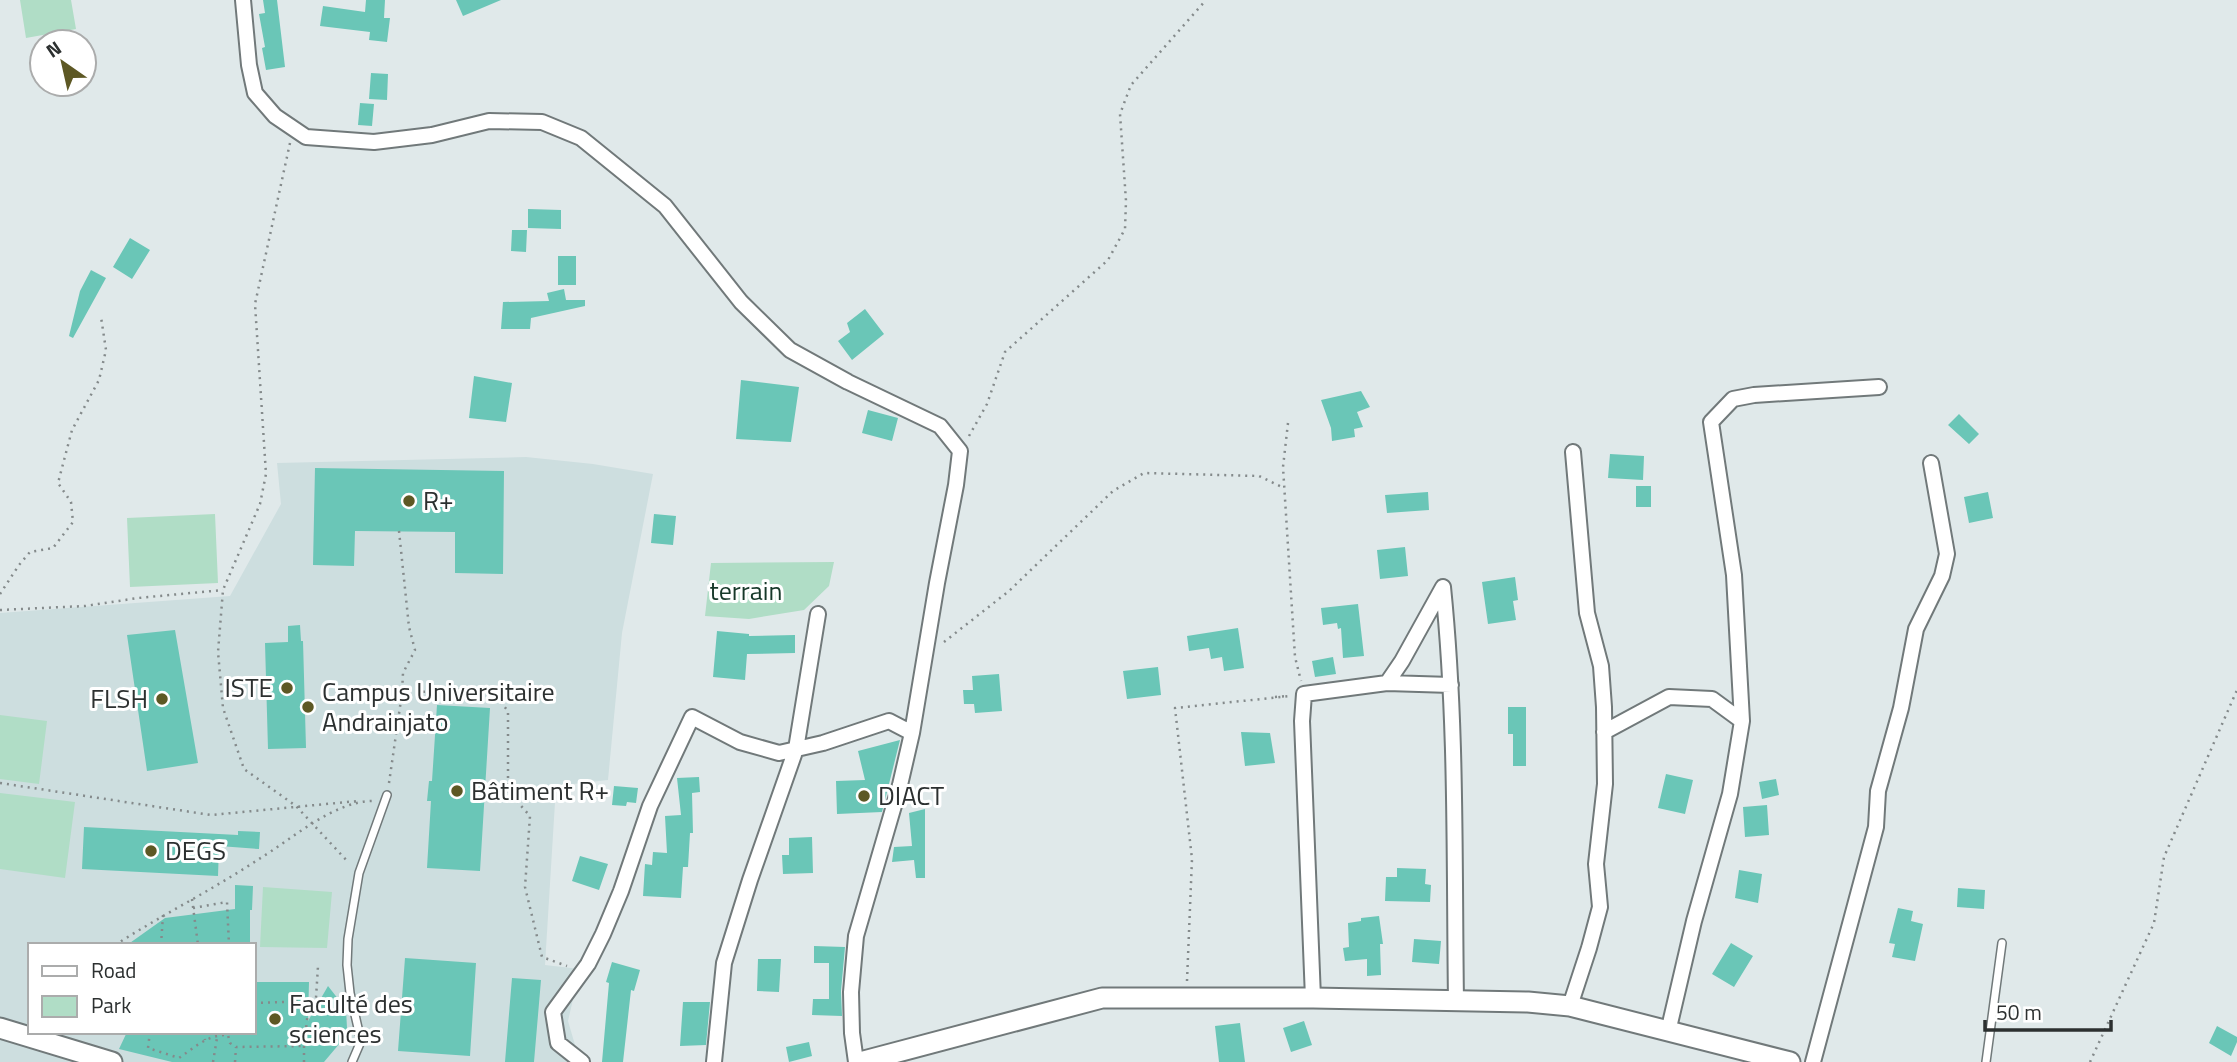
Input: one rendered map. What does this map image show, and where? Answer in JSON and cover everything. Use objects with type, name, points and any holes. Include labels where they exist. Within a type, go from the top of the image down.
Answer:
[{"type":"street","points":[[243,0],[249,65],[255,93],[275,116],[306,137],[374,142],[432,135],[489,121],[542,122],[581,138],[665,206],[741,302],[790,350],[848,382],[940,426],[960,451],[957,485],[912,733],[900,785],[856,936],[851,992],[852,1033],[858,1062],[1102,998],[1528,1002],[1570,1006],[1790,1062]]},
{"type":"street","points":[[1668,1032],[1730,794],[1742,721],[1734,575],[1712,422],[1733,399],[1754,395],[1879,387]]},
{"type":"street","points":[[1570,1006],[1600,907],[1597,864],[1605,784],[1601,666],[1587,613],[1573,452]]},
{"type":"street","points":[[1813,1062],[1876,827],[1878,791],[1901,708],[1916,629],[1942,576],[1947,554],[1930,463]]},
{"type":"street","points":[[1387,683],[1443,587],[1453,716],[1456,1001]]},
{"type":"street","points":[[714,1062],[724,964],[796,749],[818,614]]},
{"type":"street","points":[[1313,998],[1302,721],[1304,694],[1387,683],[1451,685]]},
{"type":"street","points":[[1604,732],[1669,697],[1712,699],[1742,721]]},
{"type":"street","points":[[582,1062],[558,1043],[553,1012],[588,964],[621,891],[650,806],[692,717],[740,742],[779,753],[889,721],[912,733]]},
{"type":"street","points":[[0,1028],[112,1062]]},
{"type":"lane","points":[[352,1062],[361,1041],[350,993],[348,939],[359,873],[387,795]]},
{"type":"lane","points":[[1986,1062],[2002,943]]},
{"type":"path","points":[[960,451],[987,404],[1004,352],[1108,260],[1125,229],[1126,201],[1120,114],[1131,85],[1206,0]]},
{"type":"path","points":[[293,128],[255,304],[266,474],[260,504],[223,590],[218,652],[223,708],[243,769],[296,806],[359,873]]},
{"type":"path","points":[[0,594],[30,552],[53,548],[73,522],[71,502],[58,483],[72,430],[99,380],[106,350],[102,317]]},
{"type":"path","points":[[1288,423],[1283,467],[1284,488],[1295,657],[1304,694]]},
{"type":"path","points":[[924,657],[1009,591],[1113,491],[1144,472],[1259,476],[1284,488]]},
{"type":"path","points":[[0,783],[211,815],[372,801],[387,795],[403,673],[415,650],[409,627],[398,531]]},
{"type":"path","points":[[0,610],[85,606],[223,590]]},
{"type":"path","points":[[402,693],[489,688],[508,711],[508,791],[530,816],[525,887],[542,957],[572,968],[588,964]]},
{"type":"path","points":[[2090,1062],[2154,923],[2164,857],[2237,690]]},
{"type":"path","points":[[1275,697],[1304,694]]},
{"type":"path","points":[[1186,998],[1192,859],[1175,708],[1304,694]]},
{"type":"path","points":[[118,943],[260,859],[312,823],[360,801]]},
{"type":"path","points":[[192,899],[198,943]]},
{"type":"path","points":[[193,908],[227,902],[229,943]]},
{"type":"path","points":[[161,943],[163,915]]},
{"type":"path","points":[[256,1003],[309,1001],[316,998],[318,966]]},
{"type":"path","points":[[304,1062],[309,1001]]},
{"type":"path","points":[[150,1034],[148,1048],[179,1058],[216,1034]]},
{"type":"path","points":[[204,1034],[205,1040]]},
{"type":"path","points":[[213,1062],[218,1034]]},
{"type":"path","points":[[223,1034],[228,1035],[230,1043],[236,1047],[304,1046]]},
{"type":"path","points":[[235,1062],[236,1047]]},
{"type":"shaded area","name":"Campus Universitaire Andrainjato","points":[[526,457],[653,474],[622,633],[608,780],[556,786],[545,965],[580,969],[568,1021],[580,1062],[0,1062],[0,613],[230,596],[281,504],[277,463]]},
{"type":"green space","points":[[20,0],[71,0],[76,28],[28,28],[26,38]]},
{"type":"green space","points":[[215,514],[218,583],[130,587],[127,518]]},
{"type":"green space","name":"terrain","points":[[834,562],[829,586],[804,610],[749,619],[705,616],[711,563]]},
{"type":"green space","points":[[0,715],[47,721],[39,784],[0,779]]},
{"type":"green space","points":[[0,793],[75,802],[65,878],[0,869]]},
{"type":"green space","points":[[263,887],[332,892],[327,948],[260,947]]},
{"type":"building","points":[[263,0],[277,0],[285,67],[266,70],[259,14],[265,13]]},
{"type":"building","points":[[366,0],[385,0],[384,18],[390,18],[387,42],[369,40],[370,32],[320,26],[323,6],[365,12]]},
{"type":"building","points":[[456,0],[501,0],[463,16]]},
{"type":"building","points":[[371,73],[388,74],[387,100],[369,99]]},
{"type":"building","points":[[360,103],[374,104],[372,126],[358,125]]},
{"type":"building","points":[[528,209],[561,210],[561,229],[528,228]]},
{"type":"building","points":[[512,230],[527,230],[526,252],[511,251]]},
{"type":"building","points":[[130,238],[150,250],[132,279],[113,267]]},
{"type":"building","points":[[558,256],[576,256],[576,285],[558,285]]},
{"type":"building","points":[[91,270],[106,278],[73,338],[69,336],[80,291]]},
{"type":"building","points":[[564,289],[566,300],[585,300],[585,306],[531,318],[530,329],[501,329],[503,302],[549,301],[547,293]]},
{"type":"building","points":[[865,309],[884,334],[852,360],[838,341],[850,332],[847,323]]},
{"type":"building","points":[[474,376],[512,383],[506,422],[469,418]]},
{"type":"building","points":[[741,380],[799,387],[791,442],[736,439]]},
{"type":"building","points":[[1361,391],[1370,407],[1357,412],[1363,427],[1354,429],[1355,437],[1332,441],[1331,428],[1321,400]]},
{"type":"building","points":[[868,410],[898,418],[892,441],[862,433]]},
{"type":"building","points":[[1959,414],[1979,434],[1969,444],[1948,425]]},
{"type":"building","points":[[1610,454],[1644,456],[1643,480],[1608,478]]},
{"type":"building","name":"R+","points":[[315,468],[504,471],[503,574],[455,573],[455,532],[355,531],[354,566],[313,565]]},
{"type":"building","points":[[1636,486],[1651,486],[1651,507],[1636,507]]},
{"type":"building","points":[[1428,492],[1429,510],[1387,513],[1385,495]]},
{"type":"building","points":[[1988,492],[1993,518],[1969,523],[1964,497]]},
{"type":"building","points":[[654,514],[676,516],[673,545],[651,543]]},
{"type":"building","points":[[1405,547],[1408,576],[1380,579],[1377,550]]},
{"type":"building","points":[[1515,577],[1518,600],[1513,601],[1516,620],[1488,624],[1482,582]]},
{"type":"building","points":[[1358,604],[1364,656],[1343,658],[1341,628],[1338,629],[1337,623],[1323,625],[1321,608]]},
{"type":"building","name":"ISTE","points":[[300,625],[303,641],[306,748],[268,749],[265,643],[288,642],[288,626]]},
{"type":"building","points":[[1238,628],[1244,668],[1224,671],[1222,657],[1211,659],[1209,648],[1189,651],[1187,636]]},
{"type":"building","name":"FLSH","points":[[175,630],[198,763],[147,771],[127,635]]},
{"type":"building","points":[[717,631],[749,636],[795,635],[795,653],[747,654],[745,680],[713,677]]},
{"type":"building","points":[[1333,657],[1336,674],[1315,677],[1312,661]]},
{"type":"building","points":[[1158,667],[1161,695],[1127,699],[1123,671]]},
{"type":"building","points":[[999,674],[1002,711],[975,713],[974,704],[964,704],[963,690],[973,690],[972,676]]},
{"type":"building","name":"Bâtiment R+","points":[[437,705],[490,708],[480,871],[427,868],[431,801],[427,801],[429,781],[432,781]]},
{"type":"building","points":[[1508,707],[1526,707],[1526,766],[1513,766],[1513,734],[1508,734]]},
{"type":"building","points":[[1241,732],[1270,733],[1275,763],[1245,766]]},
{"type":"building","points":[[900,740],[882,812],[837,814],[836,781],[865,780],[858,751]]},
{"type":"building","points":[[1666,774],[1693,780],[1685,814],[1658,808]]},
{"type":"building","points":[[699,777],[700,792],[692,793],[693,833],[690,833],[688,867],[683,867],[681,898],[643,896],[645,864],[652,865],[653,852],[667,853],[665,816],[681,815],[677,778]]},
{"type":"building","points":[[1776,779],[1779,795],[1762,799],[1759,782]]},
{"type":"building","points":[[614,786],[638,788],[636,803],[627,802],[626,806],[612,805]]},
{"type":"building","points":[[1767,805],[1769,835],[1745,837],[1743,807]]},
{"type":"building","points":[[925,809],[925,878],[916,878],[914,860],[892,862],[894,847],[912,846],[909,813]]},
{"type":"building","name":"DEGS","points":[[84,827],[238,835],[238,831],[260,832],[259,849],[219,846],[218,876],[82,869]]},
{"type":"building","points":[[812,837],[813,873],[783,874],[782,855],[789,855],[789,838]]},
{"type":"building","points":[[580,856],[608,864],[599,890],[572,881]]},
{"type":"building","points":[[1397,868],[1426,869],[1425,884],[1431,885],[1430,902],[1385,901],[1386,877],[1397,877]]},
{"type":"building","points":[[1739,870],[1762,874],[1758,903],[1735,898]]},
{"type":"building","points":[[235,885],[253,886],[250,943],[130,943],[165,918],[235,909]]},
{"type":"building","points":[[1958,888],[1985,890],[1984,909],[1957,907]]},
{"type":"building","points":[[1898,908],[1913,911],[1911,921],[1923,924],[1915,961],[1892,957],[1895,944],[1889,943]]},
{"type":"building","points":[[1379,916],[1383,944],[1380,944],[1381,975],[1367,976],[1367,959],[1345,961],[1343,948],[1349,947],[1348,923]]},
{"type":"building","points":[[1414,939],[1441,941],[1439,964],[1412,962]]},
{"type":"building","points":[[1731,943],[1753,956],[1734,987],[1712,974]]},
{"type":"building","points":[[814,946],[845,947],[842,1016],[812,1015],[813,999],[829,999],[829,963],[814,963]]},
{"type":"building","points":[[405,958],[476,963],[470,1056],[398,1051]]},
{"type":"building","points":[[758,959],[781,959],[779,992],[757,991]]},
{"type":"building","points":[[612,962],[640,970],[634,991],[631,990],[623,1062],[602,1062],[609,983],[606,982]]},
{"type":"building","points":[[512,978],[541,980],[534,1062],[505,1062]]},
{"type":"building","points":[[256,982],[309,982],[308,1021],[328,986],[346,1009],[347,1028],[340,1043],[324,1062],[172,1062],[119,1049],[126,1034],[256,1034]]},
{"type":"building","points":[[683,1002],[710,1002],[706,1045],[680,1046]]},
{"type":"building","points":[[1304,1021],[1312,1045],[1291,1052],[1283,1028]]},
{"type":"building","points":[[1240,1023],[1245,1062],[1219,1062],[1215,1026]]},
{"type":"building","points":[[2217,1026],[2237,1037],[2231,1056],[2209,1043]]},
{"type":"building","points":[[809,1042],[812,1056],[789,1062],[786,1047]]},
{"type":"place","name":"R+","points":[[409,501]]},
{"type":"place","name":"ISTE","points":[[287,688]]},
{"type":"place","name":"FLSH","points":[[162,699]]},
{"type":"place","name":"Campus Universitaire Andrainjato","points":[[308,707]]},
{"type":"place","name":"Bâtiment R+","points":[[457,791]]},
{"type":"place","name":"DIACT","points":[[864,796]]},
{"type":"place","name":"DEGS","points":[[151,851]]},
{"type":"place","name":"Faculté des sciences","points":[[275,1019]]}]
